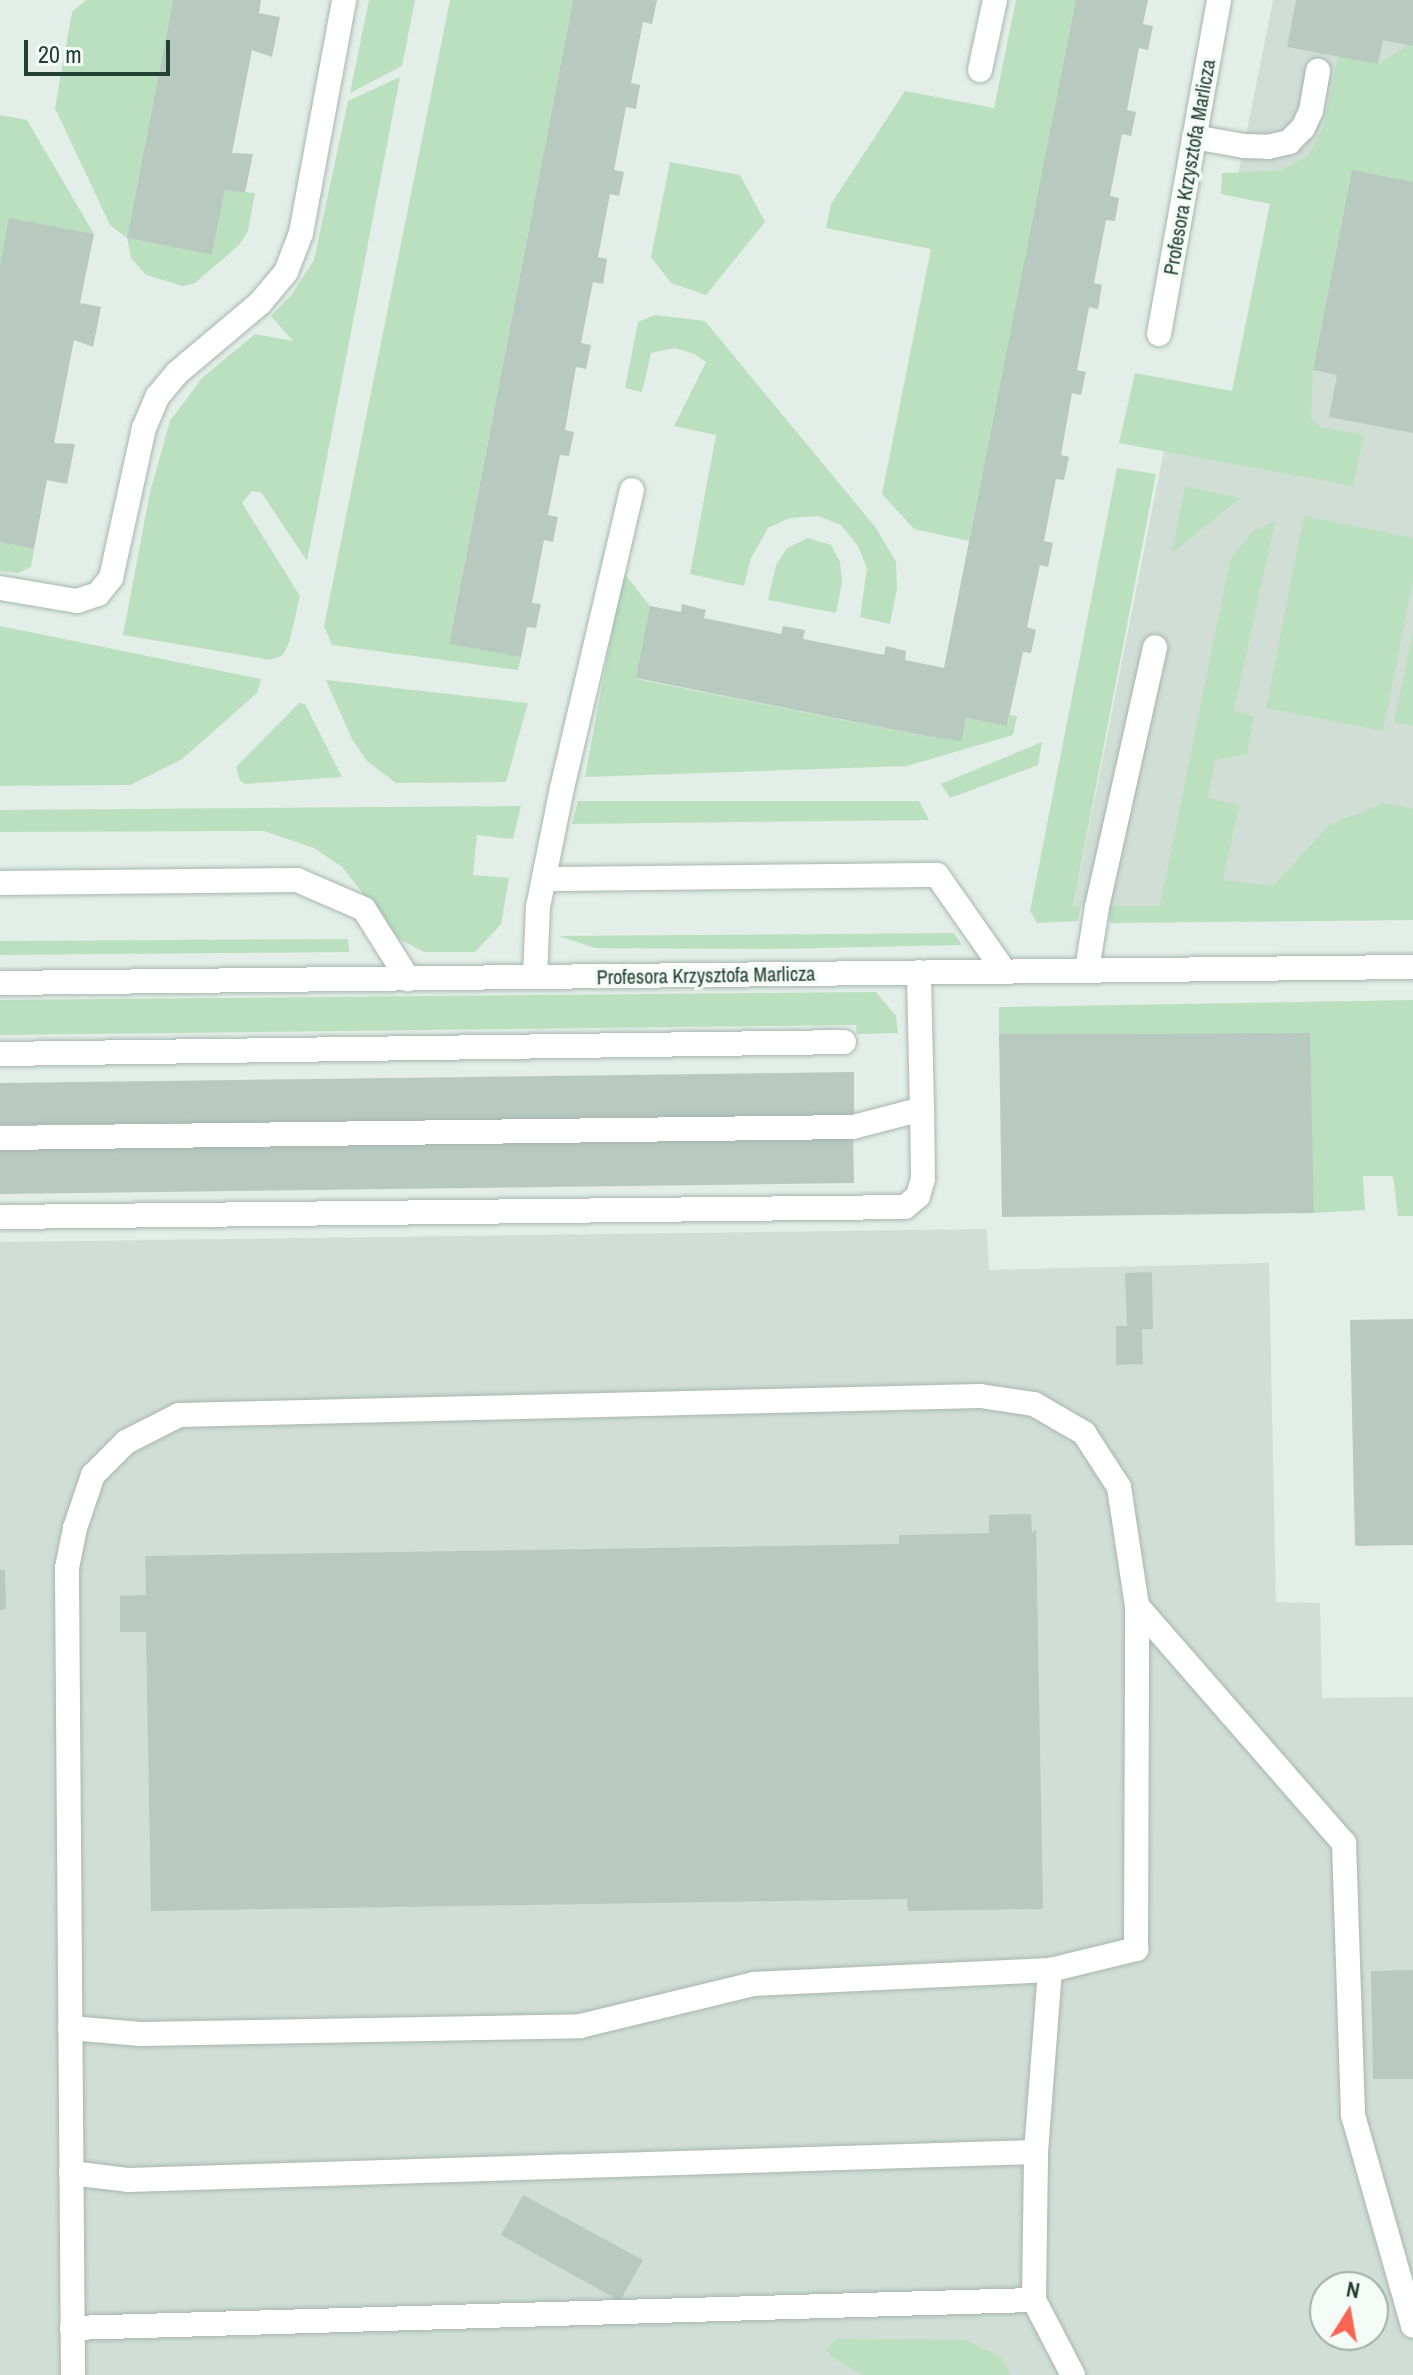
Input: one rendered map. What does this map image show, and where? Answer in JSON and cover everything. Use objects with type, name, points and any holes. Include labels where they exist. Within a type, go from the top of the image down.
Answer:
[{"type":"street","points":[[0,588],[77,601],[98,594],[111,578],[144,428],[157,397],[177,373],[260,303],[286,272],[301,233],[344,0]]},
{"type":"street","points":[[980,70],[995,0]]},
{"type":"street","name":"Profesora Krzysztofa Marlicza","points":[[1159,334],[1219,0]]},
{"type":"street","points":[[1194,137],[1244,146],[1268,147],[1289,142],[1303,128],[1311,111],[1318,71]]},
{"type":"street","points":[[535,976],[535,942],[544,879],[632,490]]},
{"type":"street","points":[[1087,970],[1097,907],[1155,647]]},
{"type":"street","points":[[544,879],[937,875],[1005,972]]},
{"type":"street","points":[[0,883],[297,880],[364,909],[408,979]]},
{"type":"street","name":"Profesora Krzysztofa Marlicza","points":[[0,983],[1413,967]]},
{"type":"street","points":[[0,1217],[905,1207],[918,1196],[923,1179],[919,972]]},
{"type":"street","points":[[0,1054],[844,1042]]},
{"type":"street","points":[[0,1138],[853,1127],[922,1109]]},
{"type":"street","points":[[70,2028],[141,2034],[580,2026],[753,1984],[1050,1970],[1136,1949],[1137,1606],[1119,1487],[1084,1433],[1034,1404],[980,1396],[179,1415],[126,1442],[93,1475],[75,1528],[67,1568],[70,2028],[72,2328],[73,2375]]},
{"type":"street","points":[[1137,1606],[1344,1843],[1353,2115],[1413,2326]]},
{"type":"street","points":[[1050,1970],[1036,2152],[1034,2300],[1073,2375]]},
{"type":"street","points":[[71,2173],[128,2180],[1036,2152]]},
{"type":"street","points":[[72,2328],[1034,2300]]},
{"type":"shaded area","points":[[1273,0],[1413,0],[1413,904],[1073,907],[1175,395],[1242,409],[1284,201],[1235,190]]},
{"type":"shaded area","points":[[987,1229],[989,1270],[1269,1263],[1276,1602],[1320,1603],[1322,1698],[1413,1697],[1413,2375],[0,2375],[0,1242]]},
{"type":"green space","points":[[86,0],[173,0],[127,238],[110,225],[55,108],[72,12]]},
{"type":"green space","points":[[369,0],[415,0],[402,66],[350,93]]},
{"type":"green space","points":[[450,0],[573,0],[449,643],[521,657],[518,670],[332,645],[324,626]]},
{"type":"green space","points":[[1016,0],[1077,0],[969,541],[914,529],[882,494],[931,249],[826,228],[831,204],[905,91],[994,108]]},
{"type":"green space","points":[[1409,45],[1413,46],[1413,182],[1352,170],[1313,370],[1311,420],[1321,427],[1364,435],[1353,486],[1119,443],[1135,373],[1232,391],[1270,204],[1221,194],[1222,173],[1280,171],[1308,156],[1324,126],[1338,56],[1378,64]]},
{"type":"green space","points":[[400,77],[307,561],[261,492],[252,491],[242,503],[300,596],[289,643],[283,655],[270,660],[123,635],[150,492],[170,421],[202,378],[255,334],[293,341],[271,316],[292,294],[314,260],[348,101]]},
{"type":"green space","points":[[0,115],[27,120],[94,234],[0,266]]},
{"type":"green space","points":[[670,162],[740,175],[765,222],[706,295],[671,283],[651,257]]},
{"type":"green space","points":[[225,190],[255,193],[248,231],[239,245],[195,283],[183,286],[146,275],[131,258],[127,238],[212,255]]},
{"type":"green space","points":[[655,315],[705,321],[876,528],[896,562],[897,588],[890,624],[860,617],[867,568],[858,546],[841,525],[818,516],[790,518],[768,528],[751,558],[744,586],[690,574],[716,435],[674,426],[706,362],[694,354],[675,348],[651,353],[642,392],[625,388],[638,322]]},
{"type":"green space","points":[[1117,468],[1156,474],[1073,906],[1081,907],[1078,921],[1037,923],[1030,911]]},
{"type":"green space","points":[[1185,486],[1240,498],[1172,553]]},
{"type":"green space","points":[[1304,516],[1413,538],[1413,580],[1383,731],[1266,708]]},
{"type":"green space","points":[[1275,521],[1234,711],[1254,716],[1247,754],[1215,760],[1208,797],[1239,806],[1223,880],[1273,886],[1329,825],[1384,803],[1413,809],[1413,920],[1110,923],[1109,906],[1160,906],[1230,560],[1253,531]]},
{"type":"green space","points":[[808,538],[831,545],[840,562],[842,582],[836,613],[768,600],[776,565],[787,548]]},
{"type":"green space","points":[[0,542],[34,549],[31,567],[18,573],[0,571]]},
{"type":"green space","points":[[623,572],[650,606],[637,679],[929,737],[962,740],[966,718],[1007,726],[1010,715],[1017,716],[1013,735],[907,766],[585,777]]},
{"type":"green space","points":[[0,626],[261,679],[257,693],[181,760],[130,785],[0,786]]},
{"type":"green space","points":[[1413,632],[1413,726],[1394,722]]},
{"type":"green space","points":[[326,680],[528,703],[506,782],[396,783],[367,761],[352,739]]},
{"type":"green space","points":[[299,703],[305,704],[342,777],[245,784],[240,780],[236,767]]},
{"type":"green space","points":[[1042,742],[1038,765],[950,798],[941,784]]},
{"type":"green space","points":[[578,801],[919,801],[929,820],[572,824]]},
{"type":"green space","points":[[521,806],[513,839],[477,835],[473,875],[509,878],[501,924],[475,952],[424,952],[399,939],[342,867],[314,848],[264,831],[0,832],[0,810]]},
{"type":"green space","points":[[954,933],[962,945],[772,949],[595,948],[559,936]]},
{"type":"green space","points":[[348,939],[349,952],[0,955],[0,941]]},
{"type":"green space","points":[[876,992],[896,1016],[898,1033],[857,1034],[856,1025],[0,1035],[0,1000]]},
{"type":"green space","points":[[1413,1000],[1413,1216],[1398,1216],[1393,1176],[1363,1176],[1365,1210],[1314,1213],[1309,1033],[999,1034],[999,1007]]},
{"type":"green space","points":[[836,2339],[965,2340],[1002,2358],[1010,2375],[864,2375],[831,2357],[827,2349]]},
{"type":"building","points":[[173,0],[261,0],[259,13],[280,17],[272,57],[252,50],[232,153],[253,154],[245,193],[225,190],[212,255],[127,238]]},
{"type":"building","points":[[573,0],[657,0],[652,24],[643,22],[631,83],[640,85],[636,109],[626,107],[614,170],[624,172],[619,196],[610,194],[598,257],[607,259],[603,284],[593,282],[581,343],[591,345],[586,369],[576,367],[565,430],[574,432],[569,456],[560,455],[548,515],[558,517],[553,542],[544,540],[532,603],[541,604],[536,628],[527,627],[521,657],[449,644]]},
{"type":"building","points":[[1076,0],[1148,0],[1143,24],[1153,26],[1148,50],[1139,48],[1127,110],[1136,112],[1131,136],[1122,134],[1110,196],[1119,198],[1115,221],[1106,220],[1094,283],[1102,285],[1098,309],[1089,307],[1077,370],[1086,372],[1081,395],[1072,393],[1061,455],[1069,457],[1064,480],[1056,479],[1044,541],[1053,543],[1048,567],[1040,565],[1027,627],[1036,630],[1031,653],[1023,652],[1007,726],[966,718],[962,741],[930,737],[636,678],[650,606],[681,612],[682,604],[706,610],[704,618],[781,634],[783,626],[805,630],[803,639],[884,655],[886,646],[906,651],[905,660],[944,668]]},
{"type":"building","points":[[1296,0],[1413,0],[1413,46],[1383,40],[1378,64],[1287,47]]},
{"type":"building","points":[[1352,170],[1413,182],[1413,433],[1329,417],[1337,375],[1313,370]]},
{"type":"building","points":[[9,218],[94,234],[80,303],[101,307],[93,347],[74,340],[54,443],[75,444],[67,484],[47,480],[34,549],[0,542],[0,266]]},
{"type":"building","points":[[1310,1033],[1314,1213],[1002,1217],[999,1034]]},
{"type":"building","points":[[854,1072],[854,1117],[0,1125],[0,1083]]},
{"type":"building","points":[[853,1138],[854,1183],[0,1194],[0,1149]]},
{"type":"building","points":[[1152,1272],[1153,1329],[1142,1329],[1143,1364],[1116,1365],[1116,1326],[1127,1326],[1125,1273]]},
{"type":"building","points":[[1413,1319],[1413,1545],[1355,1546],[1350,1320]]},
{"type":"building","points":[[1031,1514],[1032,1533],[1036,1529],[1043,1909],[908,1911],[907,1899],[151,1911],[146,1632],[120,1632],[120,1596],[146,1595],[145,1556],[899,1544],[899,1535],[989,1533],[989,1515]]},
{"type":"building","points":[[0,1570],[5,1570],[6,1609],[0,1610]]},
{"type":"building","points":[[1413,1970],[1413,2079],[1373,2079],[1371,1971]]},
{"type":"building","points":[[523,2195],[643,2260],[620,2301],[501,2235]]}]
